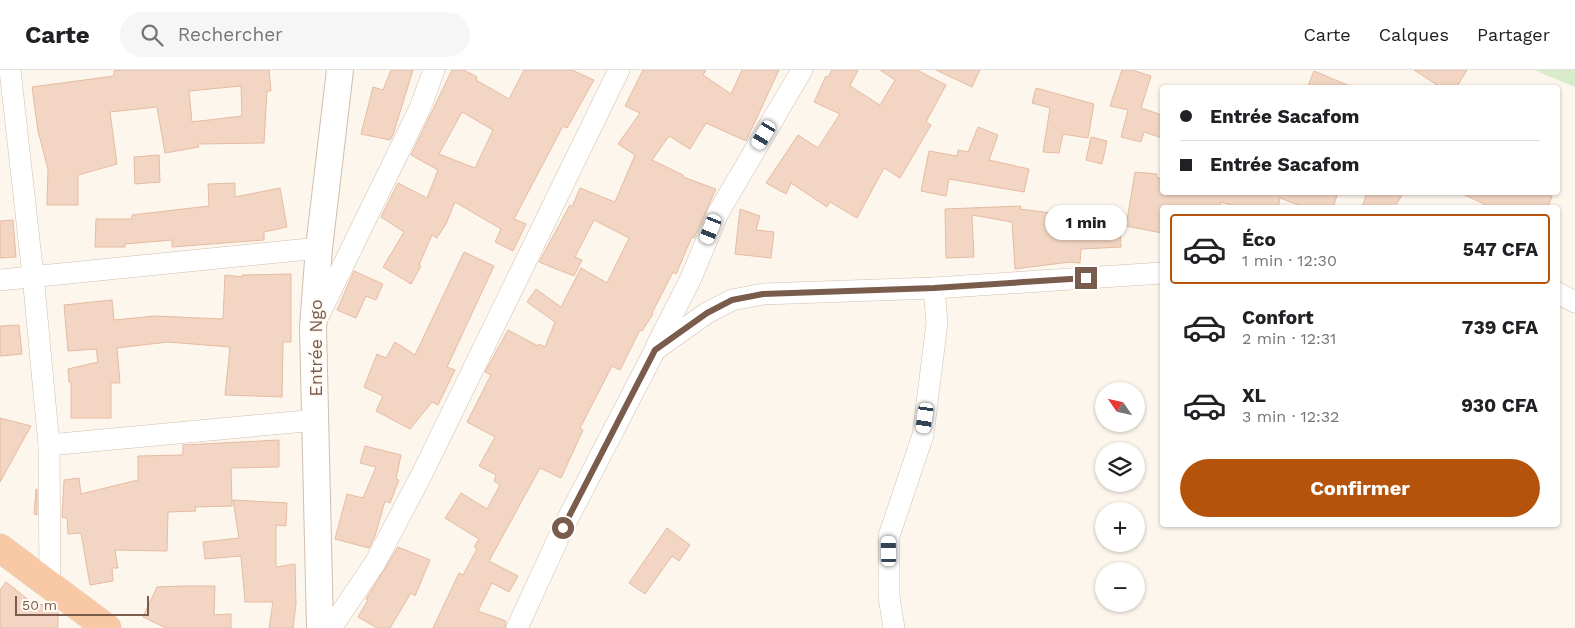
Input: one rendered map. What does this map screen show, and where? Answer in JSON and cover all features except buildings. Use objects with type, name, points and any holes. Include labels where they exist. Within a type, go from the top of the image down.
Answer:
[{"type":"highway","points":[[0,548],[106,628]]},
{"type":"street","name":"Entrée Ngo","points":[[320,628],[313,327],[319,248],[340,70]]},
{"type":"street","points":[[313,327],[420,108],[434,70]]},
{"type":"street","points":[[331,628],[374,563],[422,474],[619,70]]},
{"type":"street","points":[[517,628],[563,528],[691,278],[718,213],[802,70]]},
{"type":"street","points":[[11,71],[33,276],[48,445],[50,585]]},
{"type":"street","points":[[0,280],[319,248]]},
{"type":"street","points":[[655,350],[707,313],[732,300],[763,294],[934,288],[1160,272]]},
{"type":"street","points":[[894,628],[889,598],[888,536],[922,435],[937,323],[934,288]]},
{"type":"street","points":[[1560,294],[1575,302]]},
{"type":"street","points":[[48,445],[316,420]]},
{"type":"green space","points":[[1534,70],[1575,70],[1575,87]]},
{"type":"route","points":[[563,528],[655,350],[707,313],[732,300],[763,294],[934,288],[1086,278]]}]
